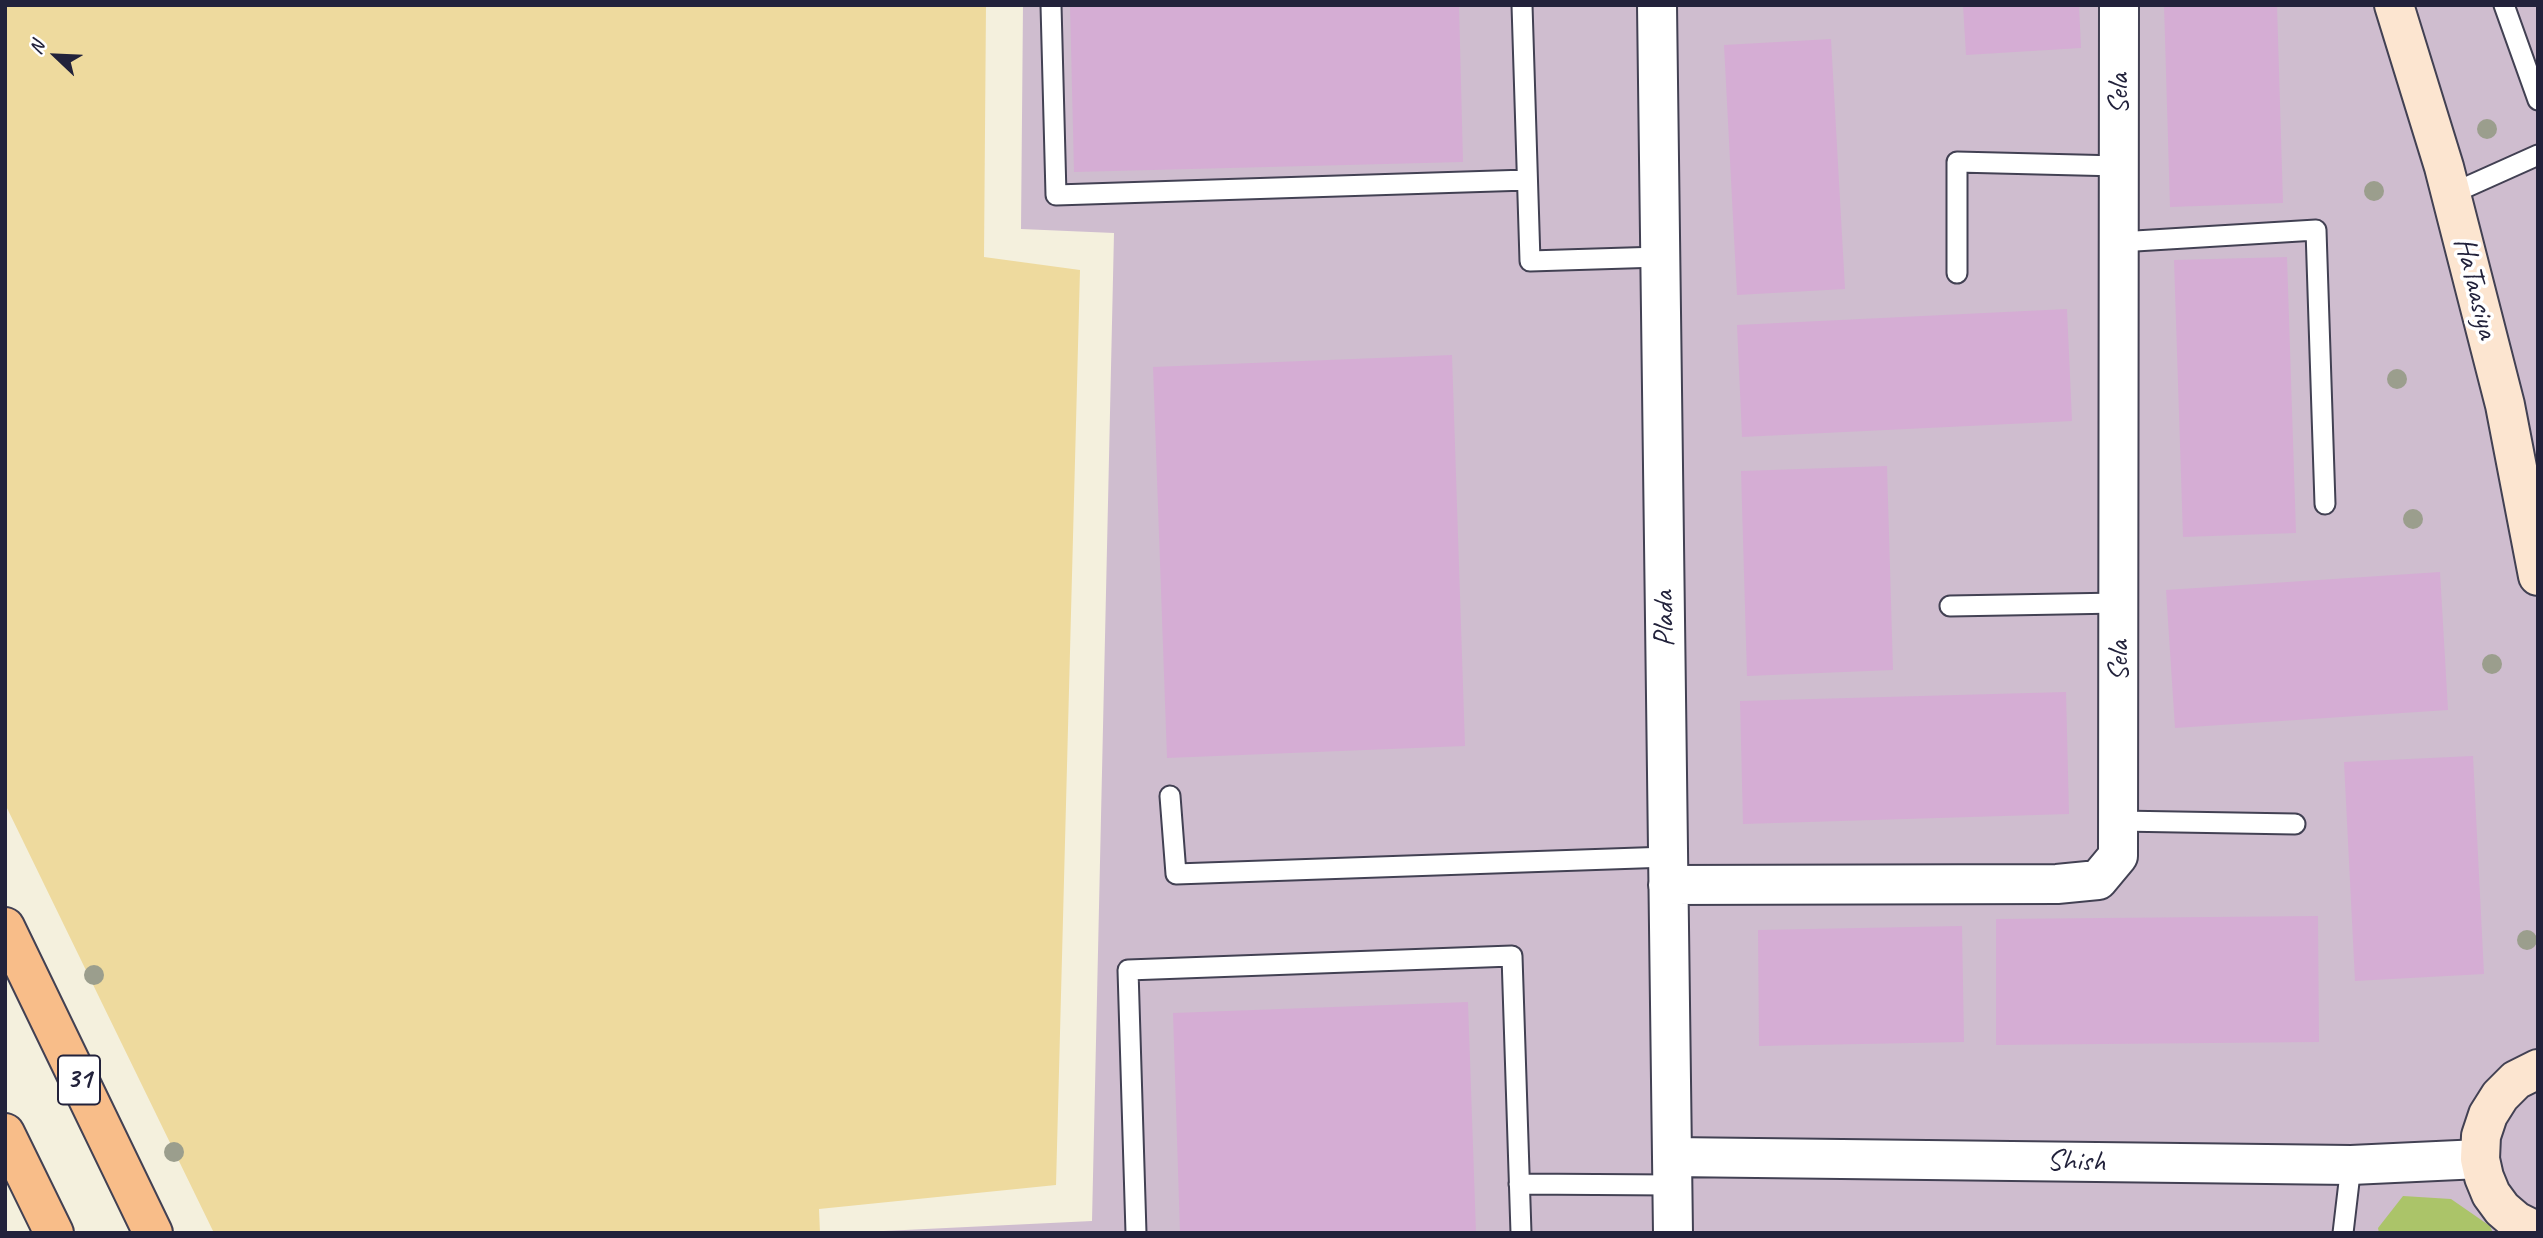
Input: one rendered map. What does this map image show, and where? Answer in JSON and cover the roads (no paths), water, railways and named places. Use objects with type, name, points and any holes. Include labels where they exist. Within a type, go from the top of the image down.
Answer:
[{"type":"highway","name":"31","points":[[5,927],[153,1233]]},
{"type":"highway","points":[[5,1133],[54,1233]]},
{"type":"street","name":"Plada","points":[[1657,5],[1673,1233]]},
{"type":"street","name":"Sela","points":[[1668,871],[2057,884],[2098,880],[2118,856],[2119,5]]},
{"type":"street","name":"HaTaasiya","points":[[2394,5],[2451,194],[2505,405],[2538,576]]},
{"type":"street","points":[[2538,1069],[2516,1080],[2500,1096],[2484,1126],[2480,1159],[2491,1194],[2502,1209],[2516,1221],[2538,1232]]},
{"type":"street","name":"Shish","points":[[1672,1171],[2351,1165],[2480,1159]]},
{"type":"lane","points":[[1051,5],[1056,195],[1527,180]]},
{"type":"lane","points":[[1522,5],[1530,261],[1660,257]]},
{"type":"lane","points":[[2504,5],[2538,100]]},
{"type":"lane","points":[[2451,194],[2538,155]]},
{"type":"lane","points":[[1957,273],[1957,162],[2119,166]]},
{"type":"lane","points":[[2119,242],[2316,230],[2325,504]]},
{"type":"lane","points":[[1950,606],[2119,603]]},
{"type":"lane","points":[[1170,796],[1176,874],[1668,871]]},
{"type":"lane","points":[[2119,821],[2295,824]]},
{"type":"lane","points":[[1136,1233],[1128,970],[1512,956],[1521,1233]]},
{"type":"lane","points":[[2343,1233],[2351,1165]]},
{"type":"lane","points":[[1519,1184],[1672,1171]]}]
